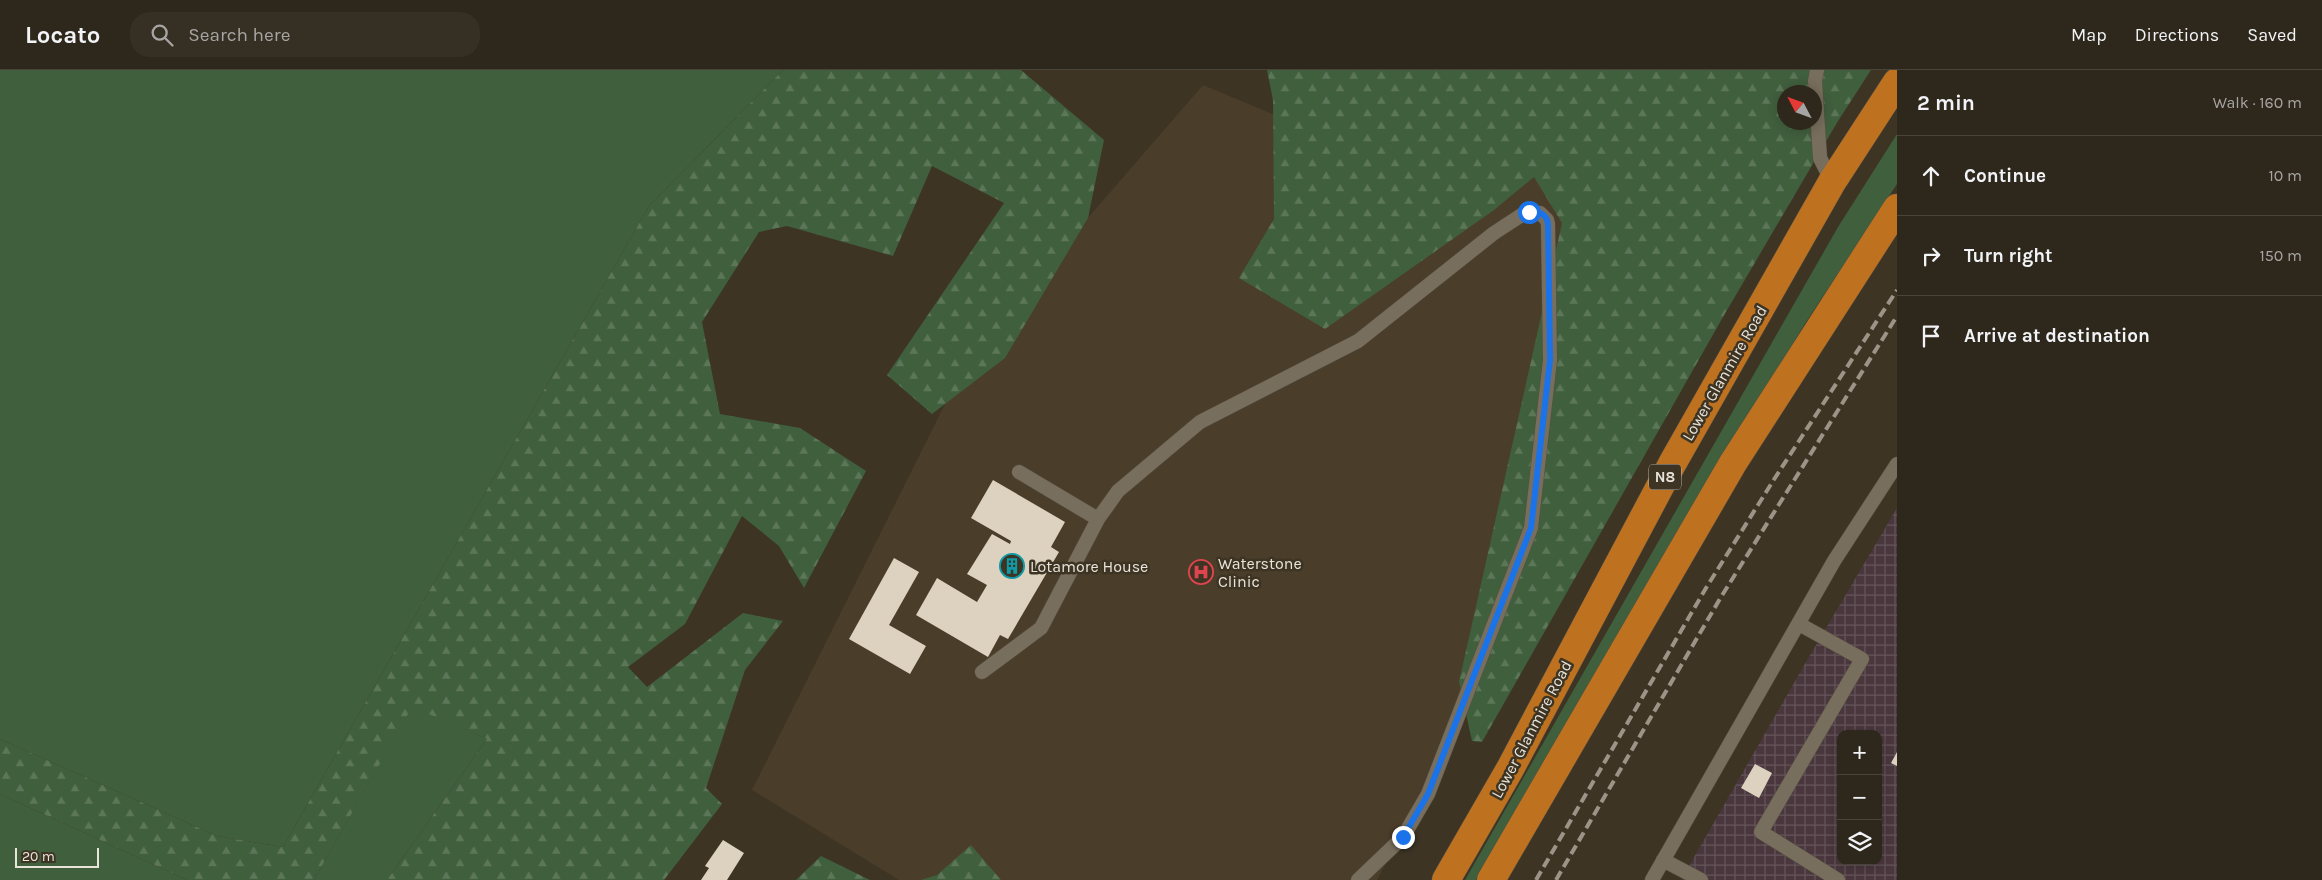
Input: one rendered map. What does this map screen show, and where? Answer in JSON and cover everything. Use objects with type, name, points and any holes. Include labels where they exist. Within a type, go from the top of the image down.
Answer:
[{"type":"highway","name":"Lower Glanmire Road","points":[[1446,880],[1510,769],[1672,464],[1832,182],[1897,82]]},
{"type":"highway","points":[[1491,880],[1733,463],[1897,208]]},
{"type":"lane","points":[[1817,70],[1815,80],[1820,158],[1832,182]]},
{"type":"lane","points":[[982,672],[1041,628],[1098,518],[1118,490],[1200,422],[1358,341],[1513,219],[1533,212],[1540,213],[1548,220],[1550,360],[1531,528],[1428,794],[1403,837],[1358,880]]},
{"type":"lane","points":[[1652,880],[1834,561],[1897,464]]},
{"type":"lane","points":[[1019,472],[1098,518]]},
{"type":"lane","points":[[1799,624],[1862,659],[1761,832],[1838,880]]},
{"type":"lane","points":[[1663,860],[1702,880]]},
{"type":"shaded area","name":"Waterstone Clinic","points":[[1203,85],[1415,173],[1605,169],[1715,248],[1377,880],[899,880],[752,790],[970,354]]},
{"type":"shaded area","points":[[1897,508],[1897,880],[1681,880],[1806,662]]},
{"type":"green space","points":[[0,70],[783,70],[649,206],[283,847],[217,836],[0,739]]},
{"type":"green space","points":[[783,70],[1021,70],[1104,140],[1088,218],[1005,358],[932,414],[887,375],[1004,203],[932,166],[893,256],[787,226],[759,232],[702,322],[720,414],[800,428],[866,471],[804,588],[779,546],[742,516],[685,624],[628,667],[647,687],[743,613],[783,621],[745,670],[706,788],[722,804],[664,880],[387,880],[487,739],[412,707],[314,880],[187,880],[0,794],[0,739],[217,836],[283,847],[649,206]]},
{"type":"green space","points":[[1267,70],[1871,70],[1838,121],[1723,317],[1482,742],[1472,741],[1459,682],[1562,223],[1534,177],[1494,210],[1325,329],[1239,278],[1274,219],[1273,100]]},
{"type":"green space","points":[[1897,134],[1897,184],[1806,322],[1663,557],[1476,880],[1465,880],[1838,227]]},
{"type":"green space","points":[[412,706],[487,739],[387,880],[314,880]]},
{"type":"green space","points":[[0,794],[187,880],[0,880]]},
{"type":"green space","points":[[971,845],[1001,880],[921,880],[937,875]]},
{"type":"green space","points":[[821,856],[870,880],[796,880]]},
{"type":"building","name":"Lotamore House","points":[[993,480],[1065,522],[1051,547],[1059,552],[1008,639],[1000,635],[988,657],[916,615],[937,578],[977,602],[987,585],[967,574],[992,534],[1010,544],[1011,541],[971,518]]},
{"type":"building","points":[[894,558],[919,572],[889,625],[926,646],[910,674],[849,639]]},
{"type":"building","points":[[1897,752],[1897,766],[1891,763]]},
{"type":"building","points":[[1755,764],[1772,773],[1759,798],[1741,788]]},
{"type":"building","points":[[723,840],[744,853],[727,880],[701,880],[709,868],[705,866]]},
{"type":"railway","points":[[1536,880],[1706,588],[1897,290]]},
{"type":"railway","points":[[1556,880],[1721,597],[1897,316]]},
{"type":"place","name":"Lotamore House","points":[[1012,566]]},
{"type":"place","name":"Waterstone Clinic","points":[[1201,572]]},
{"type":"route","points":[[1403,837],[1428,794],[1531,528],[1550,360],[1548,220],[1540,213],[1529,212]]}]
